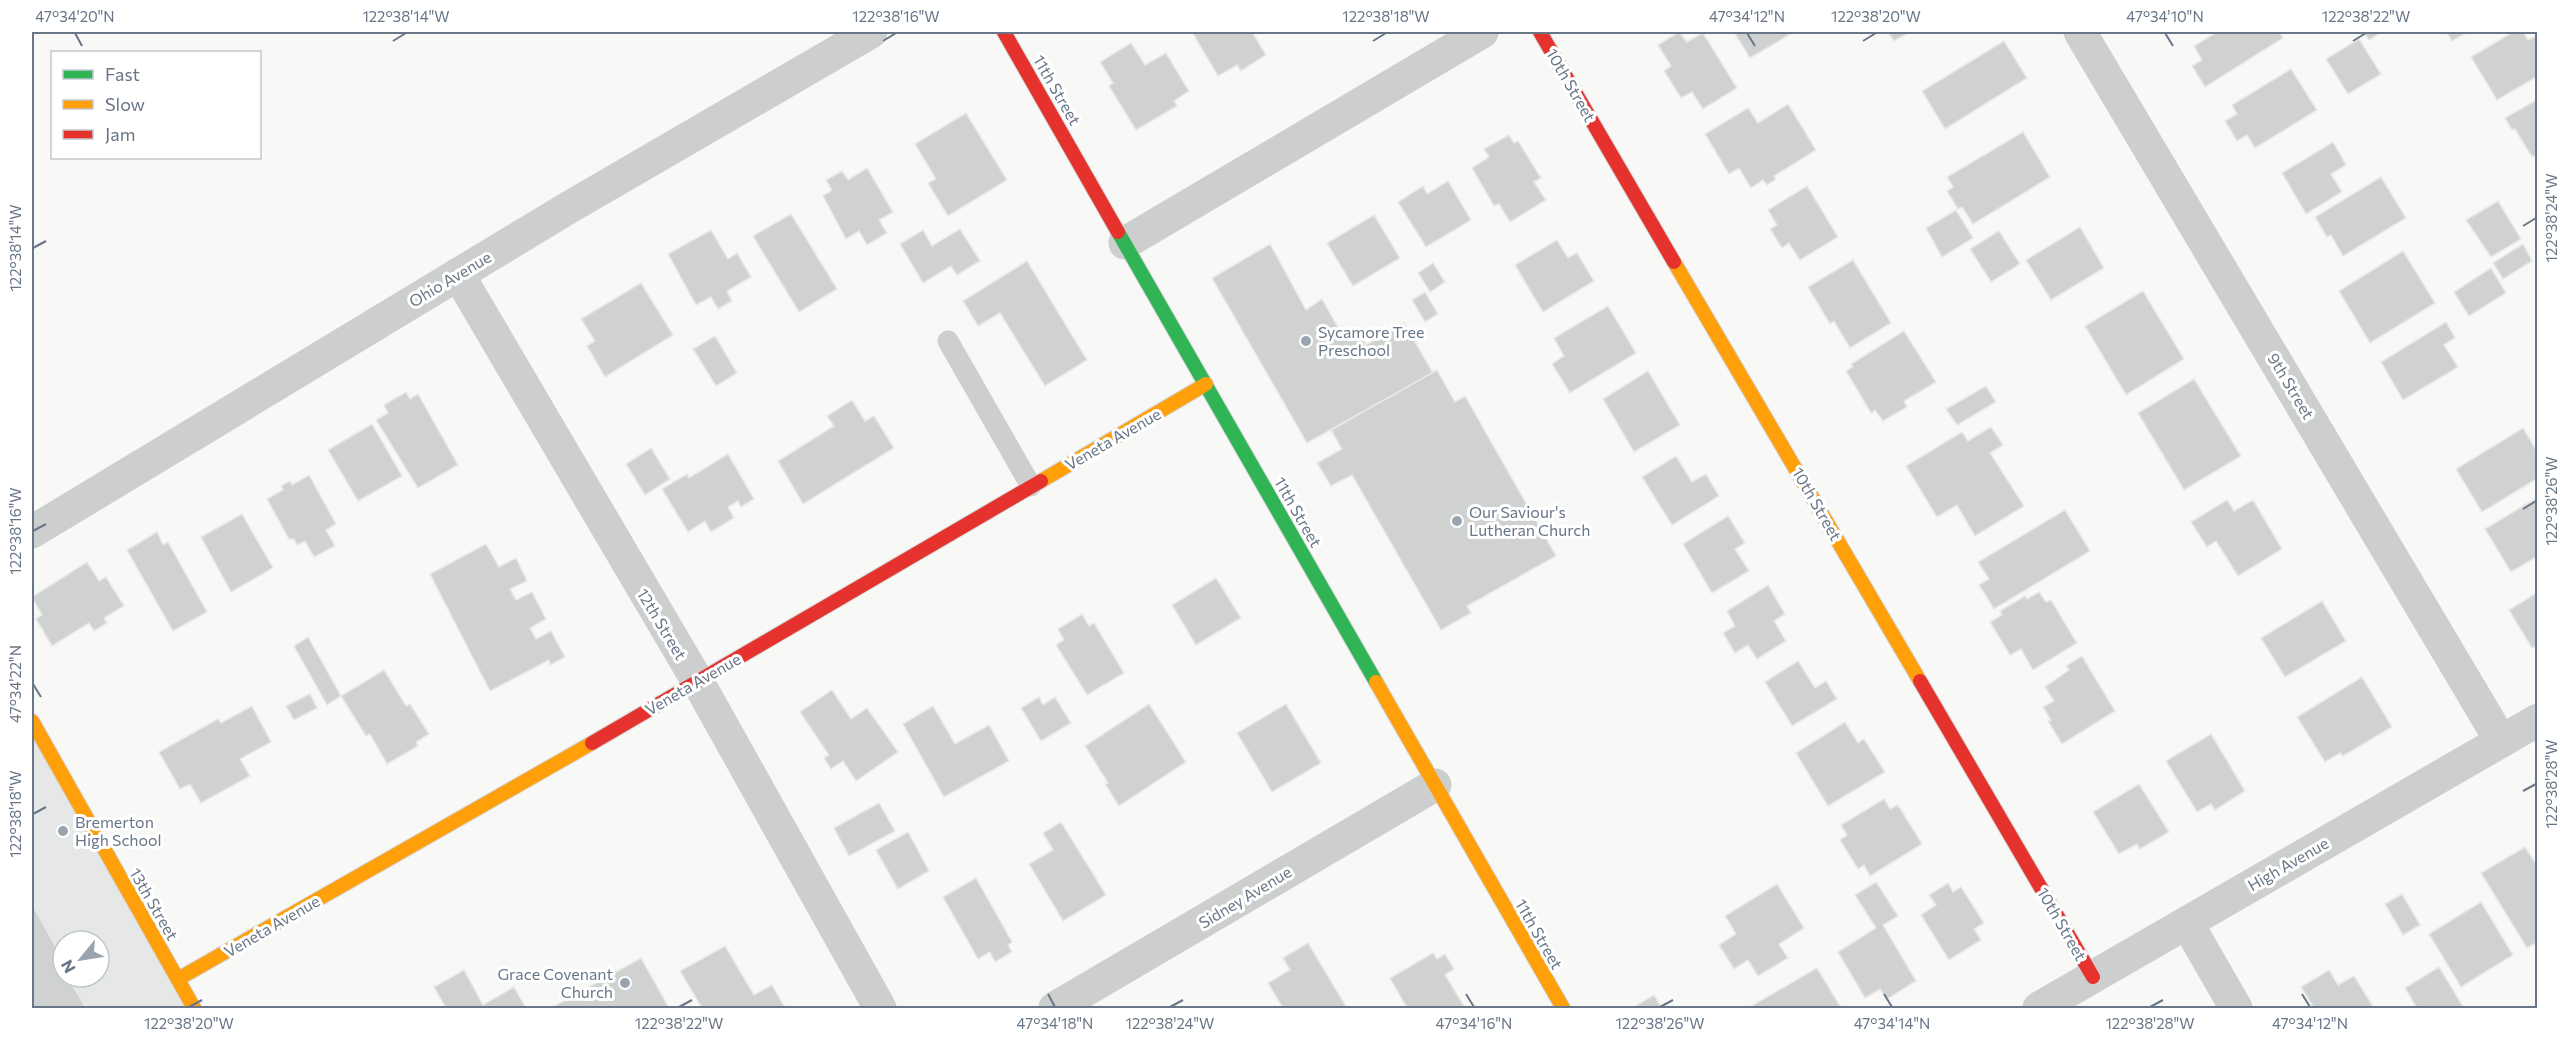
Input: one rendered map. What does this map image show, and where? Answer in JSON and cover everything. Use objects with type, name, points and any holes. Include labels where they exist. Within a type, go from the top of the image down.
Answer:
[{"type":"street","name":"Ohio Avenue","points":[[32,531],[458,274],[871,32]]},
{"type":"street","name":"11th Street","points":[[1004,32],[1563,1008]]},
{"type":"street","points":[[1125,243],[1482,32]]},
{"type":"street","name":"10th Street","points":[[1540,32],[2093,977]]},
{"type":"street","name":"9th Street","points":[[2080,32],[2501,741]]},
{"type":"street","name":"12th Street","points":[[458,274],[698,682],[880,1008]]},
{"type":"street","name":"Veneta Avenue","points":[[178,979],[698,682],[1206,384]]},
{"type":"street","name":"High Avenue","points":[[2039,1008],[2538,720]]},
{"type":"street","name":"13th Street","points":[[32,722],[194,1008]]},
{"type":"street","name":"Sidney Avenue","points":[[1055,1008],[1435,785]]},
{"type":"street","points":[[2187,923],[2236,1008]]},
{"type":"lane","points":[[948,341],[1031,486]]},
{"type":"shaded area","name":"Bremerton High School","points":[[32,721],[194,1008],[32,1008]]},
{"type":"building","points":[[1192,32],[1252,32],[1266,55],[1241,71],[1237,65],[1218,76]]},
{"type":"building","points":[[1679,32],[1687,42],[1703,33],[1737,88],[1703,109],[1692,92],[1681,98],[1664,71],[1671,66],[1658,45]]},
{"type":"building","points":[[1734,32],[1794,32],[1750,58]]},
{"type":"building","points":[[1888,32],[1910,32],[1894,41]]},
{"type":"building","points":[[2217,32],[2279,32],[2283,38],[2205,87],[2192,66],[2202,60],[2194,46]]},
{"type":"building","points":[[2363,32],[2382,32],[2369,40]]},
{"type":"building","points":[[2446,32],[2468,32],[2452,41]]},
{"type":"building","points":[[2513,32],[2523,32],[2528,40],[2538,35],[2538,76],[2497,100],[2471,57]]},
{"type":"building","points":[[2359,39],[2381,74],[2348,94],[2326,59]]},
{"type":"building","points":[[2004,41],[2027,78],[1945,129],[1922,91]]},
{"type":"building","points":[[1131,43],[1145,65],[1166,53],[1189,91],[1174,101],[1177,106],[1136,130],[1109,86],[1113,83],[1100,62]]},
{"type":"building","points":[[2291,69],[2317,110],[2255,148],[2247,135],[2237,141],[2225,121],[2237,114],[2232,105]]},
{"type":"building","points":[[2538,99],[2538,154],[2532,157],[2515,129],[2512,130],[2505,118]]},
{"type":"building","points":[[1788,104],[1816,150],[1774,176],[1776,179],[1767,185],[1763,180],[1751,188],[1739,168],[1729,174],[1705,134],[1748,108],[1758,123]]},
{"type":"building","points":[[966,113],[1007,180],[948,216],[928,183],[936,179],[915,144]]},
{"type":"building","points":[[2023,132],[2050,177],[1973,224],[1962,207],[1958,209],[1947,191],[1953,187],[1947,177]]},
{"type":"building","points":[[1509,135],[1514,143],[1518,141],[1541,178],[1534,182],[1546,200],[1510,222],[1499,204],[1494,206],[1472,168],[1489,157],[1484,149]]},
{"type":"building","points":[[2333,142],[2346,165],[2331,174],[2342,192],[2306,214],[2282,173]]},
{"type":"building","points":[[867,168],[893,212],[879,220],[887,233],[867,245],[859,231],[846,239],[823,196],[832,190],[826,180],[842,171],[848,180]]},
{"type":"building","points":[[2381,177],[2406,218],[2343,256],[2331,235],[2327,237],[2315,217]]},
{"type":"building","points":[[1448,181],[1471,220],[1426,247],[1398,202],[1423,186],[1427,194]]},
{"type":"building","points":[[1807,186],[1838,237],[1800,260],[1789,243],[1782,248],[1770,229],[1777,225],[1768,210]]},
{"type":"building","points":[[2498,201],[2521,239],[2491,257],[2466,220]]},
{"type":"building","points":[[1956,210],[1973,238],[1942,257],[1926,228]]},
{"type":"building","points":[[791,214],[837,289],[799,312],[753,236]]},
{"type":"building","points":[[1374,215],[1400,258],[1353,286],[1327,243]]},
{"type":"building","points":[[2080,227],[2104,268],[2051,300],[2026,260]]},
{"type":"building","points":[[960,229],[980,261],[957,275],[951,266],[923,283],[900,244],[923,230],[932,246]]},
{"type":"building","points":[[711,230],[728,259],[737,253],[751,277],[727,291],[732,301],[718,309],[711,297],[696,305],[668,254]]},
{"type":"building","points":[[1999,231],[2020,264],[1991,282],[1970,249]]},
{"type":"building","points":[[1557,240],[1568,258],[1577,253],[1594,281],[1543,312],[1515,265]]},
{"type":"building","name":"Sycamore Tree Preschool","points":[[1270,244],[1306,310],[1322,299],[1344,338],[1357,328],[1366,345],[1404,323],[1433,373],[1307,443],[1212,278]]},
{"type":"building","points":[[2523,244],[2532,261],[2503,279],[2493,263]]},
{"type":"building","points":[[2403,251],[2435,303],[2370,343],[2339,291]]},
{"type":"building","points":[[1853,260],[1891,323],[1850,348],[1834,321],[1830,324],[1808,287]]},
{"type":"building","points":[[1027,261],[1087,360],[1045,386],[1000,313],[978,326],[963,301]]},
{"type":"building","points":[[1433,263],[1445,282],[1430,292],[1418,273]]},
{"type":"building","points":[[2491,268],[2506,293],[2469,316],[2454,292]]},
{"type":"building","points":[[641,283],[673,335],[605,377],[587,346],[595,341],[581,319]]},
{"type":"building","points":[[2143,291],[2184,359],[2126,395],[2085,326]]},
{"type":"building","points":[[1425,292],[1438,314],[1425,322],[1412,300]]},
{"type":"building","points":[[1608,306],[1636,353],[1570,393],[1552,364],[1564,356],[1554,338]]},
{"type":"building","points":[[2446,322],[2455,338],[2444,345],[2458,367],[2403,400],[2381,362]]},
{"type":"building","points":[[1904,331],[1936,382],[1904,401],[1907,407],[1883,421],[1875,410],[1871,413],[1846,371],[1853,367],[1851,364]]},
{"type":"building","points":[[715,336],[737,373],[716,386],[693,349]]},
{"type":"building","name":"Our Saviour's Lutheran Church","points":[[1437,370],[1455,402],[1465,396],[1556,556],[1467,606],[1471,613],[1441,630],[1352,475],[1331,486],[1317,463],[1342,449],[1331,430]]},
{"type":"building","points":[[1648,371],[1680,425],[1634,452],[1603,399]]},
{"type":"building","points":[[2194,379],[2241,456],[2184,490],[2138,413]]},
{"type":"building","points":[[1986,386],[1996,402],[1957,425],[1946,409]]},
{"type":"building","points":[[406,392],[410,399],[418,394],[458,465],[418,488],[376,420],[388,413],[384,405]]},
{"type":"building","points":[[852,400],[865,421],[874,416],[894,448],[803,504],[778,461],[834,426],[827,416]]},
{"type":"building","points":[[372,424],[402,476],[358,501],[328,450]]},
{"type":"building","points":[[1991,427],[2003,445],[1990,453],[2024,506],[1975,536],[1957,505],[1937,517],[1906,466],[1962,432],[1968,441]]},
{"type":"building","points":[[2523,428],[2538,453],[2538,478],[2482,512],[2456,469]]},
{"type":"building","points":[[651,448],[670,479],[645,495],[626,464]]},
{"type":"building","points":[[728,454],[754,499],[741,507],[738,501],[728,507],[734,518],[711,532],[705,521],[688,532],[662,489],[687,474],[689,478]]},
{"type":"building","points":[[1676,456],[1692,482],[1706,474],[1719,496],[1672,525],[1642,477]]},
{"type":"building","points":[[309,475],[336,524],[326,530],[335,546],[314,557],[305,541],[297,545],[294,539],[289,539],[267,499],[283,490],[281,486],[290,481],[292,485]]},
{"type":"building","points":[[2538,497],[2538,556],[2511,572],[2485,529]]},
{"type":"building","points":[[2227,500],[2234,511],[2253,500],[2282,549],[2238,576],[2216,541],[2207,547],[2191,522]]},
{"type":"building","points":[[2065,510],[2090,551],[1994,609],[1979,585],[1989,579],[1978,562]]},
{"type":"building","points":[[242,514],[273,568],[231,592],[201,537]]},
{"type":"building","points":[[1728,516],[1745,543],[1735,549],[1749,571],[1712,593],[1683,544]]},
{"type":"building","points":[[157,532],[163,545],[168,542],[207,612],[173,631],[127,550]]},
{"type":"building","points":[[486,544],[499,567],[516,558],[527,581],[510,589],[516,600],[532,592],[546,619],[530,628],[536,639],[551,631],[565,657],[550,665],[549,660],[490,691],[430,574]]},
{"type":"building","points":[[87,562],[99,581],[106,577],[124,606],[104,618],[107,623],[94,631],[89,623],[52,646],[36,619],[42,615],[32,597]]},
{"type":"building","points":[[1216,578],[1241,618],[1196,645],[1172,605]]},
{"type":"building","points":[[1768,585],[1785,614],[1774,621],[1786,641],[1757,659],[1748,645],[1735,653],[1723,633],[1735,626],[1727,611]]},
{"type":"building","points":[[2039,592],[2046,602],[2051,600],[2077,643],[2033,670],[2021,649],[2010,655],[1990,622],[2002,615],[2000,611],[2025,596],[2027,599]]},
{"type":"building","points":[[2538,592],[2538,645],[2532,648],[2509,610]]},
{"type":"building","points":[[2322,601],[2346,641],[2285,677],[2261,638]]},
{"type":"building","points":[[1082,614],[1089,626],[1094,623],[1124,673],[1087,695],[1056,645],[1064,640],[1058,629]]},
{"type":"building","points":[[308,637],[341,696],[327,705],[294,646]]},
{"type":"building","points":[[2082,656],[2115,711],[2062,744],[2048,721],[2051,720],[2043,707],[2054,701],[2045,687],[2069,670],[2066,666]]},
{"type":"building","points":[[1798,661],[1815,688],[1826,681],[1837,699],[1792,726],[1765,682]]},
{"type":"building","points":[[384,670],[406,706],[410,704],[429,734],[416,742],[418,746],[387,764],[370,734],[366,736],[341,696]]},
{"type":"building","points":[[2362,677],[2392,727],[2343,756],[2340,753],[2325,762],[2297,717]]},
{"type":"building","points":[[832,690],[851,719],[867,708],[898,752],[856,781],[843,761],[831,769],[824,758],[829,755],[800,712]]},
{"type":"building","points":[[310,694],[317,708],[294,720],[286,706]]},
{"type":"building","points":[[1039,697],[1043,705],[1055,697],[1071,723],[1041,741],[1021,708]]},
{"type":"building","points":[[1149,704],[1186,762],[1119,806],[1085,746]]},
{"type":"building","points":[[1286,704],[1321,763],[1272,792],[1237,733]]},
{"type":"building","points":[[252,706],[271,742],[240,759],[250,776],[201,803],[190,784],[180,789],[159,752],[218,719],[221,723]]},
{"type":"building","points":[[933,706],[955,744],[989,725],[1009,761],[944,797],[903,724]]},
{"type":"building","points":[[1845,722],[1858,743],[1864,739],[1885,772],[1828,806],[1796,753]]},
{"type":"building","points":[[2211,734],[2245,791],[2215,810],[2211,804],[2197,812],[2166,761]]},
{"type":"building","points":[[2139,784],[2169,832],[2140,849],[2137,844],[2119,854],[2093,812]]},
{"type":"building","points":[[1884,799],[1890,809],[1898,805],[1922,844],[1870,876],[1864,865],[1858,869],[1840,840],[1847,835],[1841,825]]},
{"type":"building","points":[[879,803],[895,831],[849,856],[834,828]]},
{"type":"building","points":[[1061,822],[1106,895],[1063,921],[1029,864],[1053,850],[1043,833]]},
{"type":"building","points":[[908,832],[929,871],[898,889],[876,850]]},
{"type":"building","points":[[2525,847],[2538,867],[2538,942],[2527,948],[2481,873]]},
{"type":"building","points":[[976,878],[1012,942],[1008,945],[1012,952],[995,962],[990,952],[978,959],[943,897]]},
{"type":"building","points":[[1876,882],[1898,916],[1883,925],[1916,981],[1887,999],[1880,989],[1865,998],[1838,952],[1876,928],[1855,895]]},
{"type":"building","points":[[1948,883],[1953,892],[1961,887],[1984,923],[1974,929],[1981,940],[1949,960],[1921,915],[1936,905],[1929,895]]},
{"type":"building","points":[[1777,884],[1804,928],[1779,944],[1788,958],[1758,976],[1748,960],[1734,969],[1719,945],[1736,934],[1725,916]]},
{"type":"building","points":[[2402,894],[2420,925],[2403,935],[2385,904]]},
{"type":"building","points":[[2481,902],[2513,955],[2461,987],[2429,934]]},
{"type":"building","points":[[32,904],[51,938],[51,989],[75,989],[86,1008],[32,1008]]},
{"type":"building","points":[[1308,943],[1347,1008],[1283,1008],[1268,983],[1290,970],[1283,958]]},
{"type":"building","points":[[725,946],[754,995],[772,985],[785,1008],[702,1008],[680,971]]},
{"type":"building","points":[[1433,953],[1437,959],[1445,954],[1454,969],[1445,975],[1465,1008],[1407,1008],[1390,978]]},
{"type":"building","name":"Grace Covenant Church","points":[[641,958],[669,1008],[551,1008]]},
{"type":"building","points":[[2439,967],[2464,1008],[2417,1008],[2405,988]]},
{"type":"building","points":[[1817,968],[1841,1008],[1748,1008]]},
{"type":"building","points":[[464,970],[483,1005],[514,987],[526,1008],[446,1008],[434,987]]},
{"type":"building","points":[[2329,970],[2338,985],[2354,976],[2374,1008],[2314,1008],[2301,987]]},
{"type":"building","points":[[1654,995],[1662,1008],[1632,1008]]},
{"type":"traffic: fast","points":[[1118,232],[1376,682]]},
{"type":"traffic: slow","points":[[1674,262],[1920,681]]},
{"type":"traffic: slow","points":[[1041,481],[1206,384]]},
{"type":"traffic: slow","points":[[1376,682],[1563,1008]]},
{"type":"traffic: slow","points":[[32,721],[194,1008]]},
{"type":"traffic: slow","points":[[178,979],[592,743]]},
{"type":"traffic: jam","points":[[1004,32],[1118,232]]},
{"type":"traffic: jam","points":[[1540,32],[1674,262]]},
{"type":"traffic: jam","points":[[592,743],[1041,481]]},
{"type":"traffic: jam","points":[[1920,681],[2093,977]]},
{"type":"place","name":"Sycamore Tree Preschool","points":[[1306,341]]},
{"type":"place","name":"Our Saviour's Lutheran Church","points":[[1457,521]]},
{"type":"place","name":"Bremerton High School","points":[[63,831]]},
{"type":"place","name":"Grace Covenant Church","points":[[625,983]]}]
